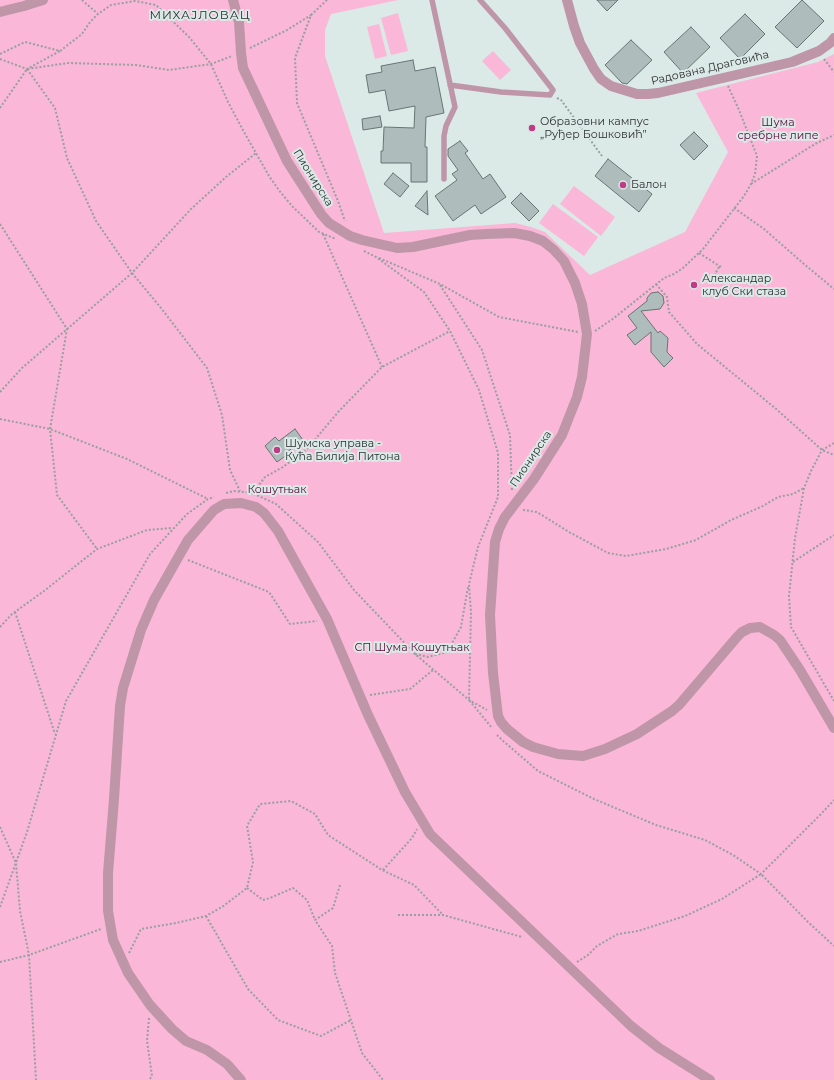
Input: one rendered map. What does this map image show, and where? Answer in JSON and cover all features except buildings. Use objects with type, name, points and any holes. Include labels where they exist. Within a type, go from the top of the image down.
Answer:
[{"type":"street","points":[[0,12],[43,0]]},
{"type":"street","name":"Пионирска","points":[[233,0],[239,22],[243,68],[287,161],[302,186],[329,223],[350,236],[375,244],[397,248],[413,247],[470,235],[514,233],[530,236],[543,241],[564,261],[570,272],[582,304],[587,334],[582,377],[577,396],[562,435],[534,479],[512,508],[499,529],[495,542],[490,615],[493,673],[498,716]]},
{"type":"street","name":"Радована Драговића","points":[[567,0],[574,26],[588,59],[601,79],[611,86],[637,94],[648,94],[792,62],[819,51],[834,38]]},
{"type":"street","points":[[241,1080],[227,1064],[207,1050],[193,1045],[180,1036],[162,1020],[150,1005],[128,973],[118,955],[113,940],[108,911],[108,873],[120,706],[123,688],[141,630],[154,600],[179,557],[192,535],[206,518],[219,506],[231,503],[241,503],[256,507],[264,513],[278,531],[327,619],[360,697],[405,792],[430,834],[631,1026],[710,1080]]},
{"type":"street","points":[[498,716],[500,722],[514,736],[533,747],[569,756],[583,756],[594,753],[637,734],[664,717],[679,705],[742,632],[750,628],[760,628],[774,634],[780,640],[800,670],[834,728]]},
{"type":"lane","points":[[432,0],[455,107],[446,126],[444,136],[444,179]]},
{"type":"lane","points":[[450,85],[501,92],[550,95],[553,90],[505,28],[480,0]]},
{"type":"path","points":[[82,0],[98,14]]},
{"type":"path","points":[[0,59],[27,69],[68,63],[136,65],[169,70],[211,64],[241,53],[287,30],[311,15],[327,0]]},
{"type":"path","points":[[0,108],[27,69],[60,51],[82,34],[90,22],[98,14],[112,5],[135,1],[156,5],[189,37],[211,64],[228,102],[269,176],[293,208],[319,232],[336,240]]},
{"type":"path","points":[[311,15],[295,58],[297,103],[338,201],[350,236]]},
{"type":"path","points":[[0,54],[25,42],[60,51]]},
{"type":"path","points":[[819,51],[834,72]]},
{"type":"path","points":[[27,69],[55,108],[67,158],[96,221],[132,274],[161,308],[207,368],[222,415],[230,470],[240,491]]},
{"type":"path","points":[[363,251],[440,284],[499,317],[587,334],[596,330],[614,318],[656,284],[683,268],[699,253],[751,184],[755,174],[757,156],[740,110],[724,78]]},
{"type":"path","points":[[550,95],[561,100],[602,156]]},
{"type":"path","points":[[751,184],[816,144],[834,135]]},
{"type":"path","points":[[0,392],[22,368],[132,274],[191,209],[226,177],[256,153]]},
{"type":"path","points":[[734,208],[764,229],[834,289]]},
{"type":"path","points":[[0,224],[67,330],[50,429],[57,495],[97,549]]},
{"type":"path","points":[[323,234],[382,367]]},
{"type":"path","points":[[699,253],[720,267],[715,274],[728,283]]},
{"type":"path","points":[[376,257],[424,292],[450,331],[479,390],[498,453],[498,497],[478,547],[461,627],[447,652],[428,657],[415,654]]},
{"type":"path","points":[[440,284],[482,350],[506,421],[510,435],[512,508],[537,512],[569,532],[608,553],[626,556],[666,549],[696,540],[731,520],[778,497],[793,494],[804,488]]},
{"type":"path","points":[[656,284],[667,297],[669,312],[697,344],[775,408],[822,450],[834,455]]},
{"type":"path","points":[[252,493],[264,477],[283,467],[307,449],[339,411],[382,367],[450,331]]},
{"type":"path","points":[[0,419],[50,429],[126,459],[208,499]]},
{"type":"path","points":[[834,443],[822,450],[804,488],[789,596],[791,626],[834,701]]},
{"type":"path","points":[[221,495],[234,491],[240,491],[252,493],[276,504],[318,542],[354,590],[415,654],[469,700],[492,728]]},
{"type":"path","points":[[0,907],[27,832],[66,701],[150,554],[173,527],[187,514],[208,499],[215,497]]},
{"type":"path","points":[[486,529],[491,524]]},
{"type":"path","points":[[0,627],[15,612],[97,549],[147,530],[173,527]]},
{"type":"path","points":[[793,562],[834,535]]},
{"type":"path","points":[[179,557],[269,592],[290,624],[327,619]]},
{"type":"path","points":[[469,584],[471,612],[469,700]]},
{"type":"path","points":[[15,612],[56,735]]},
{"type":"path","points":[[360,697],[410,689],[433,670]]},
{"type":"path","points":[[469,700],[498,716]]},
{"type":"path","points":[[497,734],[538,771],[594,799],[656,825],[705,840],[733,855],[761,874],[834,946]]},
{"type":"path","points":[[569,967],[588,955],[597,946],[618,934],[638,931],[685,916],[722,899],[761,874],[834,800]]},
{"type":"path","points":[[128,955],[141,929],[206,916],[222,907],[247,888],[254,862],[247,826],[260,804],[291,801],[315,814],[328,835],[382,870],[414,885],[443,915]]},
{"type":"path","points":[[382,870],[412,838],[422,821]]},
{"type":"path","points":[[0,827],[16,863],[20,911],[29,955],[36,1080]]},
{"type":"path","points":[[314,920],[333,908],[340,885]]},
{"type":"path","points":[[247,888],[263,900],[292,888],[307,900],[314,920],[332,946],[335,973],[362,1052],[383,1080]]},
{"type":"path","points":[[398,915],[443,915],[524,937]]},
{"type":"path","points":[[206,916],[248,989],[278,1020],[321,1036],[351,1020]]},
{"type":"path","points":[[0,962],[29,955],[110,925]]},
{"type":"path","points":[[150,1005],[147,1041],[152,1076],[150,1080]]},
{"type":"green space","name":"Кошутњак","points":[[0,0],[398,0],[331,14],[325,30],[325,56],[384,233],[515,223],[545,232],[590,275],[685,232],[728,152],[696,93],[818,62],[834,54],[834,1080],[0,1080]]},
{"type":"green space","points":[[398,13],[408,51],[391,55],[381,18]]},
{"type":"green space","points":[[379,24],[387,56],[375,59],[367,27]]},
{"type":"green space","points":[[493,51],[511,70],[500,80],[482,61]]},
{"type":"green space","points":[[574,186],[615,217],[601,236],[560,204]]},
{"type":"green space","points":[[553,204],[598,237],[584,256],[539,223]]},
{"type":"place","name":"Образовни кампус „Руђер Бошковић”","points":[[532,128]]},
{"type":"place","name":"Балон","points":[[623,185]]},
{"type":"place","name":"Александар клуб Ски стаза","points":[[694,285]]},
{"type":"place","name":"Шумска управа - Кућа Билија Питона","points":[[277,450]]},
{"type":"district","name":"МИХАЈЛОВАЦ","points":[[200,15]]},
{"type":"park label","name":"Шума сребрне липе","points":[[778,129]]},
{"type":"park label","name":"СП Шума Кошутњак","points":[[412,648]]}]
